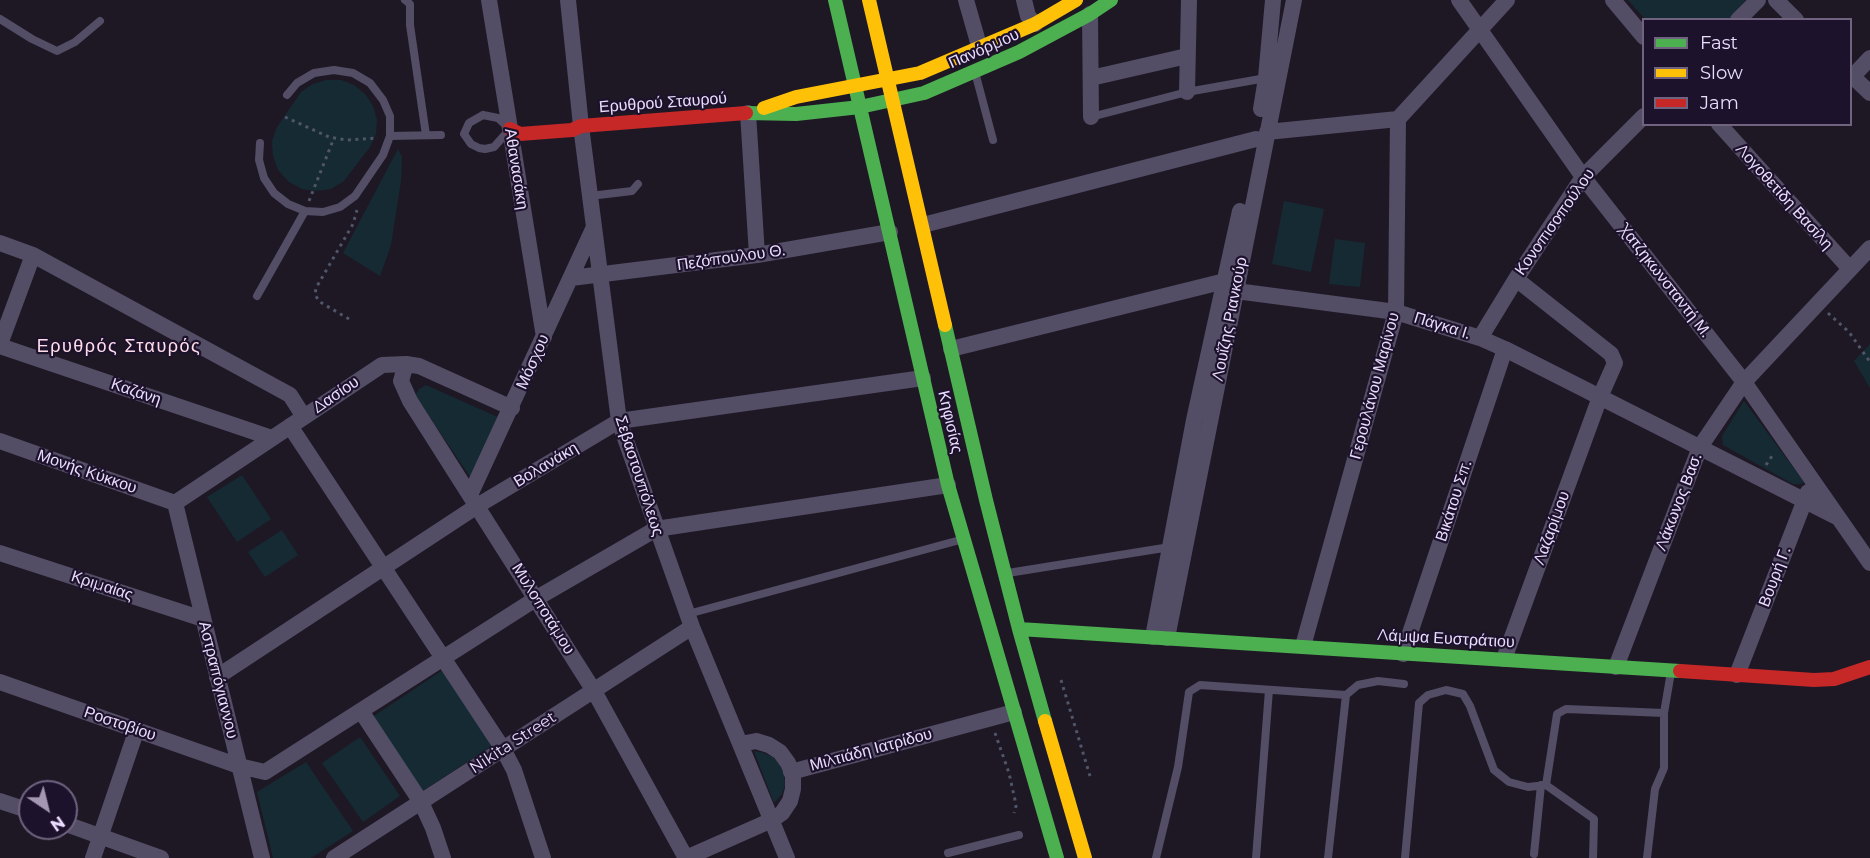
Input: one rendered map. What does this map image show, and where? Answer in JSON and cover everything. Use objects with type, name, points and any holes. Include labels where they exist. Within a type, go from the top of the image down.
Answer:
[{"type":"street","name":"Αθανασάκη","points":[[489,0],[544,337]]},
{"type":"street","name":"Σεβαστουπόλεως","points":[[568,0],[580,126],[619,421],[690,620],[787,858]]},
{"type":"street","name":"Κηφισίας","points":[[835,0],[948,485],[1055,854]]},
{"type":"street","name":"Κηφισίας","points":[[869,0],[1019,629],[1085,858]]},
{"type":"street","points":[[966,0],[980,49]]},
{"type":"street","points":[[1024,0],[1028,16],[1035,24]]},
{"type":"street","name":"Πανόρμου","points":[[856,87],[920,73],[1035,24],[1076,0]]},
{"type":"street","name":"Πανόρμου","points":[[861,107],[924,93],[1019,52],[1090,14],[1111,0]]},
{"type":"street","points":[[1187,92],[1189,0]]},
{"type":"street","name":"Λουΐζης Ριανκούρ","points":[[1261,135],[1273,0]]},
{"type":"street","name":"Λουΐζης Ριανκούρ","points":[[1160,637],[1261,135],[1294,0]]},
{"type":"street","name":"Χατζηκωνσταντή Μ.","points":[[1459,0],[1583,177],[1744,382],[1870,563]]},
{"type":"street","points":[[922,225],[1261,135],[1398,119],[1508,0]]},
{"type":"street","points":[[1613,0],[1642,35]]},
{"type":"street","points":[[1740,18],[1758,0]]},
{"type":"street","points":[[1776,0],[1794,18]]},
{"type":"street","points":[[1090,14],[1091,117]]},
{"type":"street","points":[[1091,78],[1187,56]]},
{"type":"street","points":[[1870,58],[1852,75],[1870,93]]},
{"type":"street","name":"Ερυθρού Σταυρού","points":[[748,113],[796,97],[856,87]]},
{"type":"street","name":"Ερυθρού Σταυρού","points":[[510,129],[518,126],[570,122],[580,126],[748,113],[796,114],[861,107]]},
{"type":"street","points":[[748,113],[757,255]]},
{"type":"street","name":"Κονοπισοπούλου","points":[[1480,338],[1583,177],[1642,118]]},
{"type":"street","name":"Γερουλάνου Μαρίνου","points":[[1303,646],[1396,312],[1398,119]]},
{"type":"street","name":"Λογοθετίδη Βασίλη","points":[[1721,126],[1850,269]]},
{"type":"street","name":"Μόσχου","points":[[474,500],[512,408],[594,228]]},
{"type":"street","name":"Πεζόπουλου Θ.","points":[[571,278],[757,255],[890,232]]},
{"type":"street","points":[[0,243],[33,255],[290,396],[304,417]]},
{"type":"street","name":"Λάκωνος Βασ.","points":[[1616,667],[1700,447],[1744,382],[1870,248]]},
{"type":"street","points":[[0,345],[33,255]]},
{"type":"street","points":[[1516,279],[1611,354],[1615,363],[1600,397]]},
{"type":"street","name":"Λουΐζης Ριανκούρ","points":[[1160,637],[1170,547],[1194,420],[1231,286]]},
{"type":"street","name":"Πάγκα Ι.","points":[[951,349],[1231,286],[1396,312],[1480,338],[1505,349],[1839,517]]},
{"type":"street","name":"Καζάνη","points":[[0,345],[272,438]]},
{"type":"street","name":"Βικάτου Σπ.","points":[[1403,654],[1505,349]]},
{"type":"street","name":"Μυλοποτάμου","points":[[405,364],[401,381],[410,401],[594,691],[686,858]]},
{"type":"street","name":"Δασίου","points":[[175,503],[382,365],[418,366],[512,408]]},
{"type":"street","name":"Βολανάκη","points":[[217,677],[383,568],[474,500],[619,421],[923,378]]},
{"type":"street","name":"Λαζαρίμου","points":[[1504,659],[1600,397]]},
{"type":"street","points":[[290,426],[503,749],[514,770],[543,858]]},
{"type":"street","name":"Μονής Κύκκου","points":[[0,441],[175,503]]},
{"type":"street","name":"Βουρή Γ.","points":[[1737,675],[1812,480]]},
{"type":"street","points":[[656,529],[948,485]]},
{"type":"street","name":"Αστραπόγιαννου","points":[[175,503],[262,858]]},
{"type":"street","name":"Ροστοβίου","points":[[0,682],[239,766],[265,772],[537,598],[656,529]]},
{"type":"street","name":"Κριμαίας","points":[[0,553],[203,619]]},
{"type":"street","name":"Nikita Street","points":[[334,858],[351,853],[421,802],[594,691],[690,620]]},
{"type":"street","name":"Λάμψα Ευστράτιου","points":[[1019,629],[1814,680],[1834,679],[1870,667]]},
{"type":"street","points":[[361,711],[421,802],[443,858]]},
{"type":"street","name":"Μιλτιάδη Ιατρίδου","points":[[741,744],[756,741],[769,745],[780,752],[792,772],[1014,712]]},
{"type":"street","points":[[93,858],[137,729]]},
{"type":"street","points":[[686,858],[772,820],[782,813],[790,801],[793,789],[792,772]]},
{"type":"street","points":[[0,801],[18,807]]},
{"type":"street","points":[[78,828],[161,858]]},
{"type":"street","name":"Κηφισίας","points":[[1079,839],[1092,858]]},
{"type":"lane","points":[[405,0],[410,4],[410,24],[426,135]]},
{"type":"lane","points":[[0,19],[57,51],[75,42],[100,21]]},
{"type":"lane","points":[[260,143],[259,160],[264,178],[274,193],[288,204],[305,211],[323,212],[340,207],[355,196],[383,155],[390,136],[390,116],[383,100],[370,83],[353,73],[333,70],[314,74],[297,83],[287,95]]},
{"type":"lane","points":[[975,71],[993,140]]},
{"type":"lane","points":[[1091,117],[1187,92],[1266,78]]},
{"type":"lane","points":[[483,115],[498,118],[510,129],[494,147],[485,149],[471,144],[461,134],[469,123],[483,115]]},
{"type":"lane","points":[[390,136],[441,135]]},
{"type":"lane","points":[[590,196],[632,191],[638,183]]},
{"type":"lane","points":[[257,296],[305,211]]},
{"type":"lane","points":[[690,620],[964,539]]},
{"type":"lane","points":[[1005,573],[1170,547]]},
{"type":"lane","points":[[1647,858],[1655,789],[1664,768],[1664,713],[1671,671]]},
{"type":"lane","points":[[1328,858],[1346,696],[1358,685],[1378,681],[1404,684]]},
{"type":"lane","points":[[1156,858],[1178,767],[1189,692],[1200,685],[1346,696]]},
{"type":"lane","points":[[1257,858],[1269,690]]},
{"type":"lane","points":[[1405,858],[1419,704],[1428,694],[1446,690],[1463,694],[1470,706],[1494,770],[1509,782],[1528,787],[1543,785],[1594,819],[1593,858]]},
{"type":"lane","points":[[1534,854],[1543,785],[1557,714],[1566,710],[1664,713]]},
{"type":"lane","points":[[948,853],[1019,835]]},
{"type":"path","points":[[285,117],[313,131],[334,138],[372,139]]},
{"type":"path","points":[[305,211],[334,138]]},
{"type":"path","points":[[349,319],[320,302],[315,295],[316,288],[353,224],[357,209],[355,196]]},
{"type":"path","points":[[1817,304],[1849,332],[1870,362]]},
{"type":"path","points":[[1758,477],[1784,439]]},
{"type":"path","points":[[1061,680],[1090,776]]},
{"type":"path","points":[[992,729],[998,737],[1009,773],[1016,804],[1014,813]]},
{"type":"shaded area","points":[[1628,0],[1746,0],[1730,18],[1644,18]]},
{"type":"shaded area","points":[[326,80],[341,80],[354,85],[365,94],[373,106],[377,120],[376,134],[370,147],[344,181],[331,189],[316,191],[302,189],[289,182],[278,170],[273,156],[272,141],[277,127],[301,92],[313,84]]},
{"type":"shaded area","points":[[398,149],[402,157],[401,181],[391,245],[380,276],[343,253]]},
{"type":"shaded area","points":[[1284,201],[1324,209],[1311,272],[1272,264]]},
{"type":"shaded area","points":[[1335,239],[1365,243],[1360,287],[1329,284]]},
{"type":"shaded area","points":[[1870,344],[1870,388],[1854,361]]},
{"type":"shaded area","points":[[426,385],[500,418],[471,478],[415,396],[419,389]]},
{"type":"shaded area","points":[[1744,401],[1804,482],[1793,484],[1723,445],[1722,436]]},
{"type":"shaded area","points":[[242,475],[271,519],[237,542],[207,497]]},
{"type":"shaded area","points":[[282,530],[298,555],[265,577],[248,552]]},
{"type":"shaded area","points":[[443,670],[493,745],[421,792],[371,718]]},
{"type":"shaded area","points":[[360,737],[400,796],[363,822],[322,763]]},
{"type":"shaded area","points":[[754,751],[773,757],[784,774],[785,785],[782,794],[774,803]]},
{"type":"shaded area","points":[[306,762],[353,831],[311,858],[273,858],[257,792]]},
{"type":"traffic: fast","points":[[835,0],[948,485],[1057,858]]},
{"type":"traffic: fast","points":[[746,113],[796,114],[860,107],[924,93],[1019,52],[1090,14],[1111,0]]},
{"type":"traffic: fast","points":[[945,325],[986,500],[1045,721]]},
{"type":"traffic: fast","points":[[1019,629],[1680,671]]},
{"type":"traffic: slow","points":[[869,0],[945,325]]},
{"type":"traffic: slow","points":[[764,108],[796,97],[920,73],[1035,24],[1076,0]]},
{"type":"traffic: slow","points":[[1045,721],[1085,858]]},
{"type":"traffic: jam","points":[[510,129],[520,134],[572,130],[581,126],[746,113]]},
{"type":"traffic: jam","points":[[1680,671],[1814,680],[1834,679],[1870,667]]},
{"type":"district","name":"Ερυθρός Σταυρός","points":[[119,347]]}]
